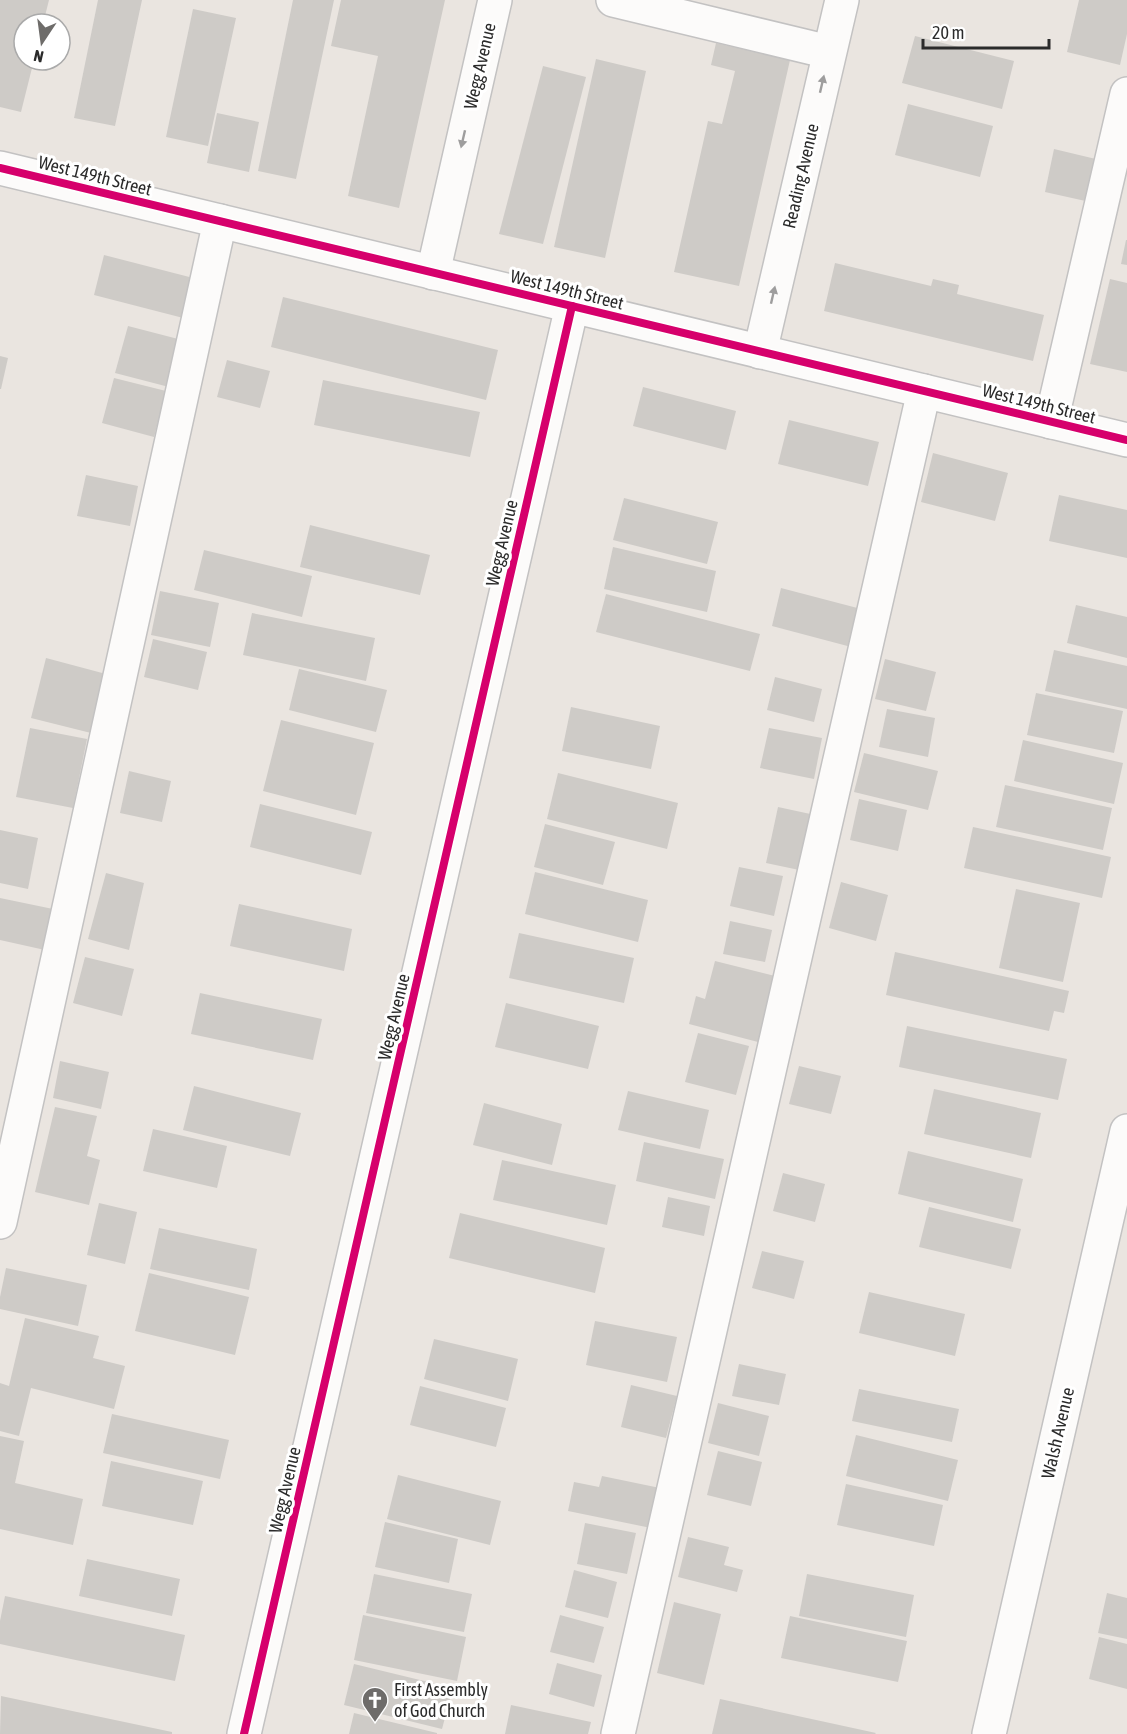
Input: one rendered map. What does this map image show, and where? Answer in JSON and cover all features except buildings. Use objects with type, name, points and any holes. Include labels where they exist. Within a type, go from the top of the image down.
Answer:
[{"type":"street","name":"Wegg Avenue","points":[[433,273],[495,0]]},
{"type":"street","points":[[613,0],[830,52]]},
{"type":"street","name":"Reading Avenue","points":[[760,352],[842,0]]},
{"type":"street","points":[[1051,422],[1127,94]]},
{"type":"street","name":"West 149th Street","points":[[0,168],[1127,440]]},
{"type":"street","points":[[0,1222],[220,221]]},
{"type":"street","name":"Wegg Avenue","points":[[244,1734],[572,306]]},
{"type":"street","points":[[618,1734],[924,391]]},
{"type":"street","name":"Walsh Avenue","points":[[989,1734],[1127,1131]]},
{"type":"cycle path","points":[[0,168],[1127,440]]},
{"type":"cycle path","points":[[244,1734],[572,306]]},
{"type":"place","name":"First Assembly of God Church","points":[[375,1723]]}]
